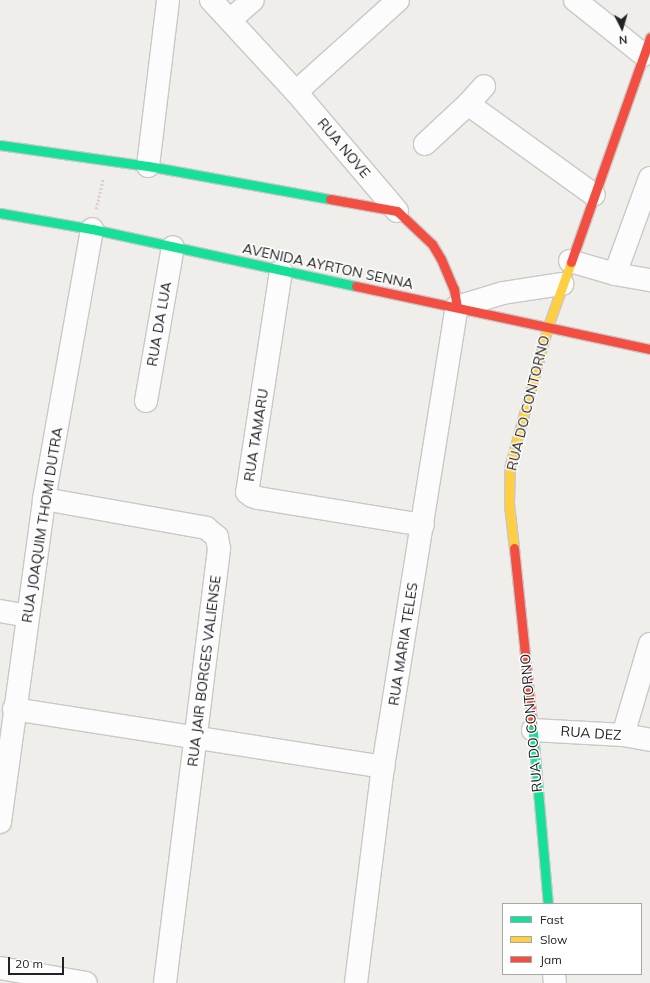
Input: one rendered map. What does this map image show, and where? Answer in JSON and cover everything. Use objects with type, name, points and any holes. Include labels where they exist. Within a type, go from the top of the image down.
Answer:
[{"type":"street","points":[[148,166],[168,0]]},
{"type":"street","name":"RUA NOVE","points":[[211,0],[296,92],[397,211],[432,244],[441,258],[454,289],[457,306]]},
{"type":"street","points":[[230,20],[253,0]]},
{"type":"street","points":[[296,92],[398,0]]},
{"type":"street","points":[[575,0],[647,46]]},
{"type":"street","name":"RUA DO CONTORNO","points":[[548,903],[508,482],[513,450],[548,326],[647,46]]},
{"type":"street","points":[[425,144],[468,104],[484,86]]},
{"type":"street","points":[[468,104],[594,195]]},
{"type":"street","points":[[0,145],[148,166],[397,211]]},
{"type":"street","points":[[615,274],[650,178]]},
{"type":"street","name":"AVENIDA AYRTON SENNA","points":[[0,214],[92,229],[281,271],[457,306],[650,350]]},
{"type":"street","name":"RUA JOAQUIM THOMI DUTRA","points":[[0,822],[14,709],[44,499],[92,229]]},
{"type":"street","name":"RUA DA LUA","points":[[146,401],[173,247]]},
{"type":"street","points":[[570,261],[615,274],[650,280]]},
{"type":"street","name":"RUA TAMARU","points":[[281,271],[247,492],[258,498],[423,525]]},
{"type":"street","points":[[457,306],[503,293],[562,284]]},
{"type":"street","name":"RUA MARIA TELES","points":[[356,983],[383,767],[457,306]]},
{"type":"street","name":"RUA JAIR BORGES VALIENSE","points":[[44,499],[206,528],[217,537],[219,549],[165,983]]},
{"type":"street","points":[[0,611],[28,616]]},
{"type":"street","points":[[623,735],[650,644]]},
{"type":"street","points":[[14,709],[196,736],[383,767]]},
{"type":"street","name":"RUA DEZ","points":[[532,730],[623,735],[650,740]]},
{"type":"street","points":[[0,968],[86,983]]},
{"type":"path","points":[[92,229],[107,160]]},
{"type":"traffic: fast","points":[[0,145],[148,166],[330,199]]},
{"type":"traffic: fast","points":[[0,213],[92,229],[356,286]]},
{"type":"traffic: fast","points":[[532,722],[548,903]]},
{"type":"traffic: slow","points":[[514,548],[509,504],[510,465],[548,326],[571,262]]},
{"type":"traffic: jam","points":[[571,262],[650,38]]},
{"type":"traffic: jam","points":[[330,199],[397,211],[432,244],[441,259],[454,289],[457,307]]},
{"type":"traffic: jam","points":[[356,286],[650,349]]},
{"type":"traffic: jam","points":[[514,548],[532,722]]}]
